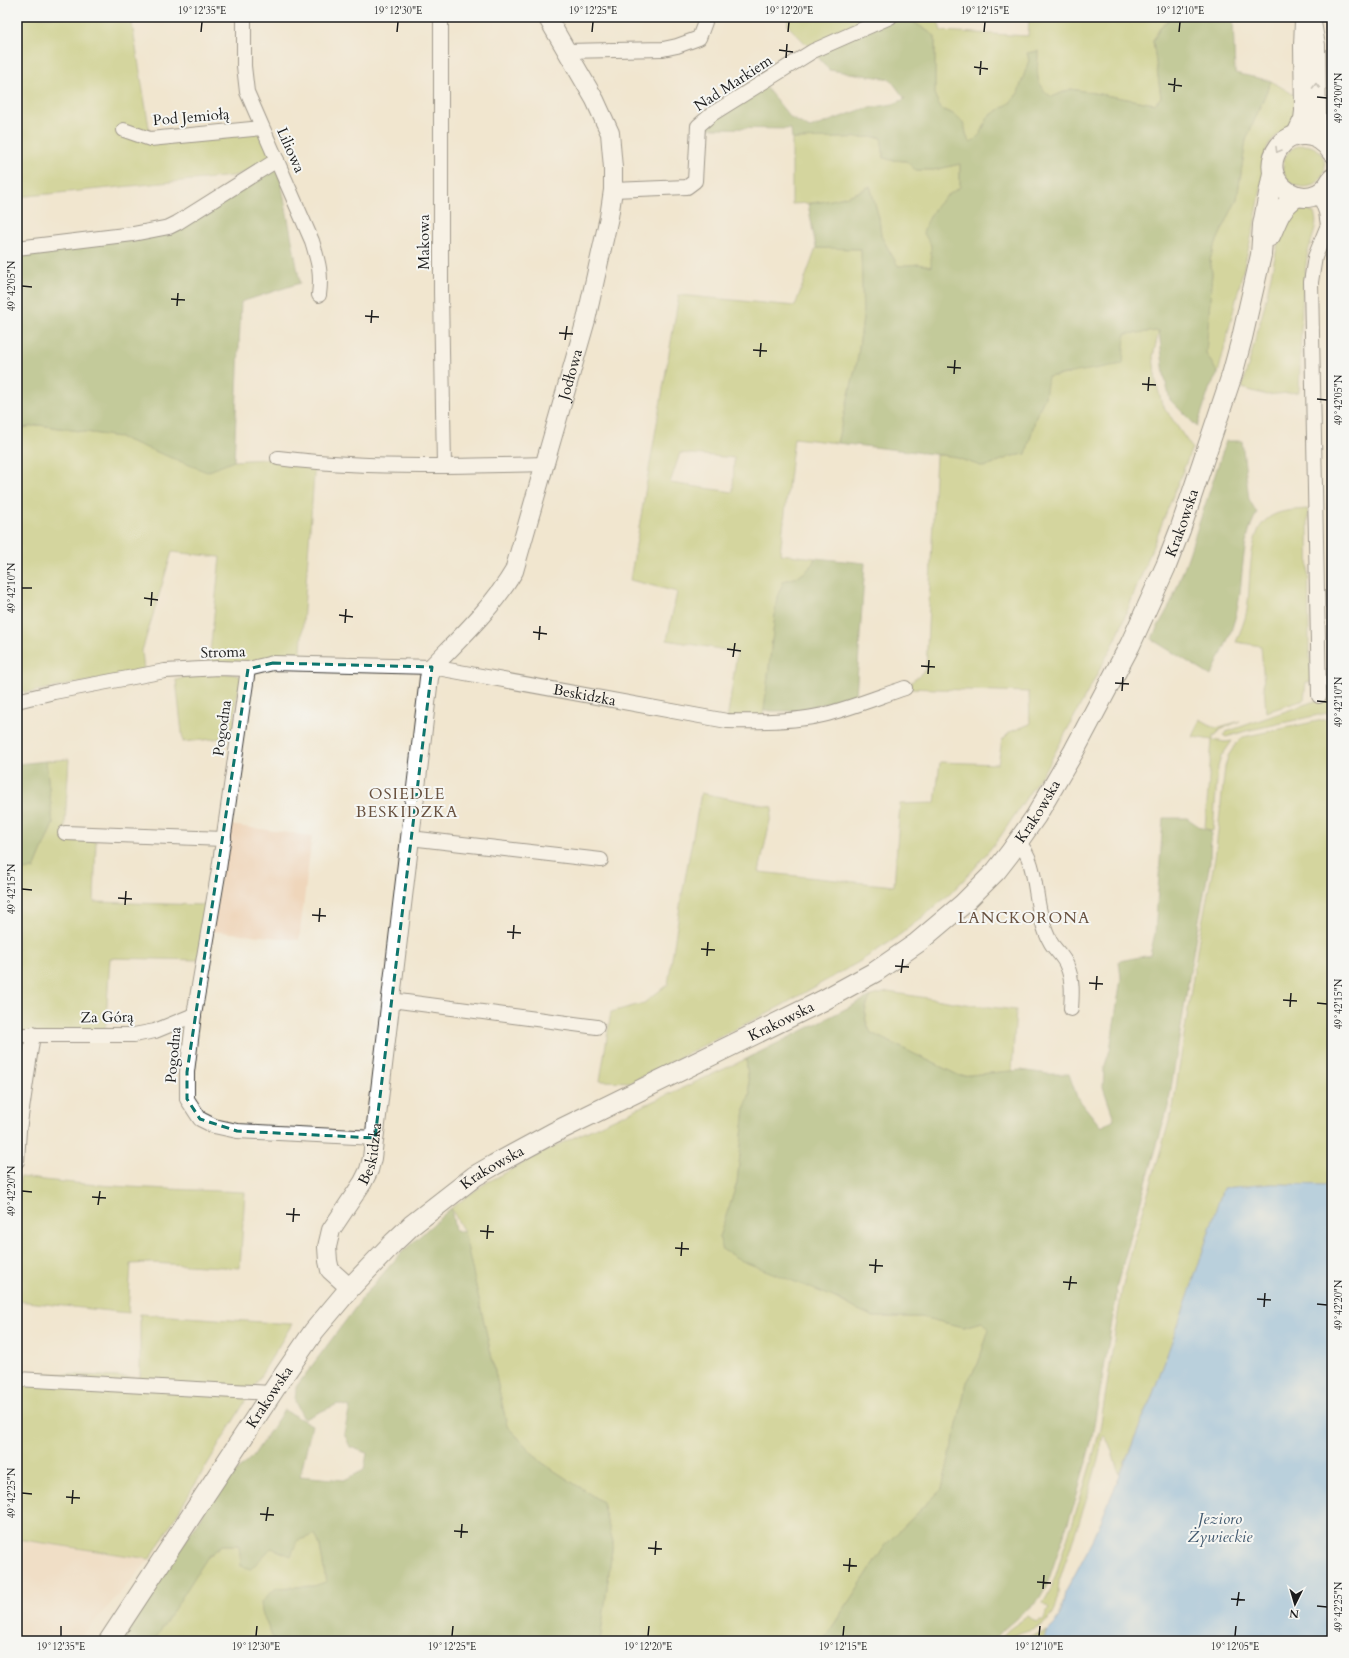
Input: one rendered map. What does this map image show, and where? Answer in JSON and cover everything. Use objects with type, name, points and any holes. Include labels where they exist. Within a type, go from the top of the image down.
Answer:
[{"type":"main road","points":[[1295,136],[1310,135],[1329,149]]},
{"type":"main road","name":"Krakowska","points":[[109,1641],[314,1331],[350,1288],[412,1225],[475,1176],[553,1133],[829,998],[875,972],[941,924],[996,870],[1036,816],[1074,751],[1130,645],[1166,566],[1180,530],[1232,376],[1261,255],[1263,225],[1273,173],[1273,162],[1276,152],[1282,144],[1295,136]]},
{"type":"main road","points":[[1273,173],[1282,188],[1297,196],[1310,196],[1329,183]]},
{"type":"main road","name":"Krakowska","points":[[1261,255],[1280,211],[1297,196]]},
{"type":"street","name":"Liliowa","points":[[244,17],[244,66],[247,92],[312,241],[320,267],[321,278],[319,295]]},
{"type":"street","name":"Makowa","points":[[441,17],[441,292],[444,466]]},
{"type":"street","name":"Jodłowa","points":[[432,667],[484,612],[506,584],[514,571],[586,320],[609,217],[613,190],[610,133],[596,100],[547,17]]},
{"type":"street","points":[[566,51],[662,49],[677,46],[699,38],[705,22],[705,17]]},
{"type":"street","name":"Nad Markiem","points":[[613,190],[687,187],[695,181],[698,126],[712,114],[812,51],[890,17]]},
{"type":"street","points":[[1295,136],[1303,119],[1304,111],[1303,46],[1305,17]]},
{"type":"street","points":[[1311,17],[1316,45],[1317,117],[1329,149]]},
{"type":"street","name":"Pod Jemiołą","points":[[124,130],[150,139],[262,128]]},
{"type":"street","points":[[17,248],[133,234],[169,227],[277,160]]},
{"type":"street","points":[[1319,696],[1312,282],[1315,257],[1318,247],[1326,232],[1328,221],[1329,183]]},
{"type":"street","points":[[278,458],[357,465],[444,466],[544,464]]},
{"type":"street","name":"Stroma","points":[[17,701],[54,692],[165,671],[219,668],[248,669],[262,665],[280,663],[432,667]]},
{"type":"street","name":"Beskidzka","points":[[350,1288],[330,1270],[327,1247],[331,1230],[369,1170],[375,1138],[429,678],[432,667],[727,722],[798,719],[822,715],[905,688]]},
{"type":"street","name":"Pogodna","points":[[248,669],[224,839],[194,1015],[186,1086],[187,1098],[200,1119],[214,1126],[237,1131],[375,1138]]},
{"type":"street","points":[[65,833],[224,839]]},
{"type":"street","points":[[410,838],[601,860]]},
{"type":"street","points":[[1018,842],[1024,848],[1030,861],[1041,920],[1045,930],[1051,943],[1068,966],[1072,991],[1070,1009]]},
{"type":"street","points":[[391,1000],[597,1027]]},
{"type":"street","name":"Za Górą","points":[[17,1035],[134,1035],[155,1030],[194,1015]]},
{"type":"street","points":[[17,1161],[19,1130],[33,1034]]},
{"type":"street","points":[[17,1379],[272,1393]]},
{"type":"highlighted area","points":[[273,663],[432,667],[375,1138],[237,1131],[200,1119],[187,1099],[187,1072],[248,669]]},
{"type":"shaded area","points":[[1321,17],[1332,17],[1332,85],[1324,70]]},
{"type":"shaded area","points":[[229,825],[312,836],[299,940],[212,931]]},
{"type":"shaded area","points":[[17,1539],[150,1559],[77,1641],[47,1641],[17,1638]]},
{"type":"green space","points":[[17,17],[131,17],[150,133],[259,122],[277,160],[234,176],[17,197]]},
{"type":"green space","points":[[788,17],[890,17],[813,51],[788,26]]},
{"type":"green space","points":[[890,17],[906,17],[935,36],[935,96],[941,109],[953,114],[961,120],[967,138],[971,143],[981,133],[988,117],[1011,102],[1018,93],[1029,60],[1027,53],[1038,51],[1037,72],[1039,83],[1042,88],[1052,97],[1071,89],[1155,104],[1161,97],[1153,41],[1160,27],[1172,17],[1233,17],[1235,73],[1271,81],[1246,140],[1237,199],[1214,247],[1210,260],[1212,273],[1206,353],[1218,374],[1210,387],[1197,427],[1170,400],[1164,375],[1159,331],[1125,334],[1123,364],[1048,377],[1045,397],[1036,416],[1026,454],[1012,456],[984,467],[951,456],[837,443],[857,362],[863,318],[861,249],[816,248],[808,204],[848,196],[870,186],[879,218],[881,236],[898,266],[919,264],[931,267],[931,245],[923,232],[933,211],[941,201],[960,187],[960,164],[934,170],[915,170],[906,161],[884,158],[881,137],[792,139],[791,129],[702,128],[764,85],[791,118],[810,128],[863,109],[893,104],[905,99],[890,79],[829,70],[813,51]]},
{"type":"green space","points":[[906,17],[937,17],[941,31],[1028,36],[1029,17],[1172,17],[1160,27],[1153,41],[1161,97],[1155,104],[1071,89],[1052,97],[1042,88],[1039,83],[1037,72],[1038,51],[1027,53],[1029,60],[1018,93],[1011,102],[988,117],[981,133],[971,144],[967,138],[961,120],[953,114],[941,109],[935,96],[935,36]]},
{"type":"green space","points":[[1271,81],[1296,96],[1295,116],[1292,123],[1273,139],[1267,148],[1263,161],[1264,173],[1254,226],[1218,374],[1206,353],[1212,273],[1210,260],[1214,247],[1237,199],[1246,140]]},
{"type":"green space","points":[[1332,99],[1332,136],[1327,127],[1326,113]]},
{"type":"green space","points":[[881,137],[884,158],[906,161],[915,170],[934,170],[960,164],[960,187],[947,196],[931,245],[932,268],[919,264],[898,266],[881,236],[879,218],[870,186],[842,198],[812,203],[792,204],[792,139]]},
{"type":"green space","points":[[1300,145],[1308,145],[1316,148],[1322,154],[1325,166],[1322,178],[1316,184],[1308,187],[1300,187],[1292,184],[1286,178],[1283,170],[1283,162],[1286,154],[1292,148]]},
{"type":"green space","points":[[277,160],[300,283],[241,302],[234,461],[207,472],[119,437],[39,425],[17,429],[17,248],[169,227]]},
{"type":"green space","points":[[1304,208],[1314,213],[1316,224],[1314,235],[1308,251],[1305,274],[1302,308],[1299,392],[1266,395],[1242,388],[1264,308],[1278,243],[1286,219],[1297,209]]},
{"type":"green space","points":[[816,248],[861,249],[863,318],[857,362],[837,443],[794,438],[780,554],[815,558],[807,571],[803,574],[784,581],[777,597],[764,711],[760,722],[727,721],[737,652],[667,640],[677,592],[630,580],[679,295],[795,306]],"holes":[[[680,453],[734,458],[733,492],[670,483]]]},
{"type":"green space","points":[[1159,331],[1153,356],[1156,381],[1162,404],[1192,448],[1116,639],[1050,762],[1000,837],[974,869],[951,893],[893,940],[859,962],[779,1007],[631,1082],[600,1081],[611,1012],[644,1003],[668,984],[681,900],[701,793],[773,807],[759,872],[894,886],[900,804],[935,803],[940,762],[998,764],[1002,740],[1010,732],[1030,724],[1029,692],[905,688],[926,669],[936,455],[951,456],[984,467],[1012,456],[1026,454],[1036,416],[1045,397],[1047,377],[1069,374],[1125,334]]},
{"type":"green space","points":[[39,425],[119,437],[207,471],[234,461],[278,458],[315,462],[300,663],[209,663],[220,557],[172,552],[142,651],[144,671],[25,693],[17,684],[17,429]]},
{"type":"green space","points":[[1226,441],[1242,441],[1249,499],[1257,513],[1245,548],[1235,620],[1211,676],[1151,639],[1172,601]]},
{"type":"green space","points":[[1308,509],[1309,646],[1312,682],[1306,682],[1304,700],[1266,712],[1261,646],[1236,642],[1247,610],[1253,548],[1256,536],[1261,526],[1271,516],[1281,512]]},
{"type":"green space","points":[[815,558],[865,563],[856,696],[793,711],[764,711],[777,597],[784,581],[803,574],[813,563]]},
{"type":"green space","points":[[194,674],[232,674],[243,677],[236,699],[233,737],[183,742],[176,680]]},
{"type":"green space","points":[[1332,674],[1332,712],[1246,731],[1226,737],[1223,735],[1226,732],[1329,696],[1326,676]]},
{"type":"green space","points":[[1332,718],[1332,1177],[1330,1185],[1272,1184],[1223,1188],[1189,1294],[1151,1399],[1120,1473],[1107,1439],[1103,1435],[1090,1488],[1060,1578],[1055,1610],[1050,1618],[1040,1626],[1016,1634],[1005,1641],[998,1641],[1008,1630],[1028,1616],[1036,1622],[1039,1619],[1042,1621],[1047,1614],[1045,1612],[1049,1608],[1043,1603],[1047,1597],[1055,1576],[1083,1489],[1100,1429],[1122,1289],[1133,1245],[1173,1108],[1199,938],[1215,858],[1225,767],[1228,756],[1237,742],[1243,737]]},
{"type":"green space","points":[[1200,719],[1216,728],[1240,721],[1219,730],[1216,735],[1213,735],[1213,740],[1225,742],[1232,741],[1221,757],[1218,767],[1213,831],[1205,828],[1212,740],[1193,737]]},
{"type":"green space","points":[[69,759],[64,840],[96,841],[94,902],[207,905],[198,960],[110,958],[105,1035],[21,1035],[17,1017],[17,870],[34,869],[53,824],[46,761]]},
{"type":"green space","points":[[46,761],[53,824],[34,869],[17,870],[17,764]]},
{"type":"green space","points":[[1163,818],[1187,818],[1200,827],[1211,831],[1210,863],[1195,941],[1168,1107],[1116,1288],[1117,1294],[1091,1443],[1076,1499],[1047,1585],[1039,1599],[1003,1630],[993,1641],[823,1641],[887,1543],[942,1489],[967,1382],[978,1364],[989,1329],[982,1322],[963,1327],[921,1317],[874,1317],[841,1300],[742,1261],[723,1250],[719,1237],[737,1183],[745,1108],[750,1094],[746,1059],[871,996],[866,1006],[865,1019],[871,1033],[960,1076],[1021,1070],[1048,1074],[1069,1074],[1077,1097],[1101,1127],[1114,1119],[1103,1087],[1104,1068],[1110,1050],[1121,978],[1119,961],[1150,955],[1155,933]]},
{"type":"green space","points":[[888,992],[1016,1010],[1012,1071],[960,1076],[871,1033],[865,1014],[868,1002],[871,996]]},
{"type":"green space","points":[[746,1059],[750,1094],[745,1108],[737,1183],[719,1237],[874,1317],[921,1317],[963,1327],[982,1322],[989,1329],[978,1364],[967,1382],[942,1489],[887,1543],[823,1641],[600,1641],[613,1542],[602,1502],[541,1462],[507,1426],[464,1232],[451,1208],[486,1183],[557,1145]]},
{"type":"green space","points":[[20,1177],[160,1189],[245,1192],[240,1268],[151,1263],[131,1264],[128,1313],[17,1301],[17,1225]]},
{"type":"green space","points":[[451,1208],[455,1230],[464,1232],[507,1426],[541,1462],[602,1502],[613,1542],[600,1641],[274,1641],[262,1612],[261,1602],[276,1588],[314,1586],[326,1582],[320,1546],[315,1534],[297,1541],[291,1556],[271,1548],[251,1569],[241,1566],[239,1545],[222,1545],[207,1558],[154,1641],[120,1641],[222,1484],[253,1456],[284,1410],[312,1425],[300,1476],[344,1480],[364,1470],[367,1453],[350,1447],[344,1433],[350,1407],[338,1404],[304,1419],[295,1402],[296,1387],[367,1292],[401,1253]]},
{"type":"green space","points":[[140,1314],[292,1324],[150,1559],[17,1539],[17,1372],[140,1378]]},
{"type":"green space","points":[[316,1534],[320,1546],[326,1582],[314,1586],[276,1588],[262,1612],[274,1641],[153,1641],[207,1558],[222,1545],[271,1548]]},
{"type":"green space","points":[[1048,1631],[1043,1641],[1021,1641],[1027,1637]]},
{"type":"water","name":"Jezioro Żywieckie","points":[[1332,1177],[1332,1641],[1043,1641],[1048,1631],[1055,1624],[1061,1612],[1065,1593],[1094,1538],[1151,1399],[1189,1294],[1223,1188],[1272,1184],[1330,1185]]},
{"type":"district","name":"OSIEDLE BESKIDZKA","points":[[407,802]]},
{"type":"district","name":"LANCKORONA","points":[[1024,917]]}]
